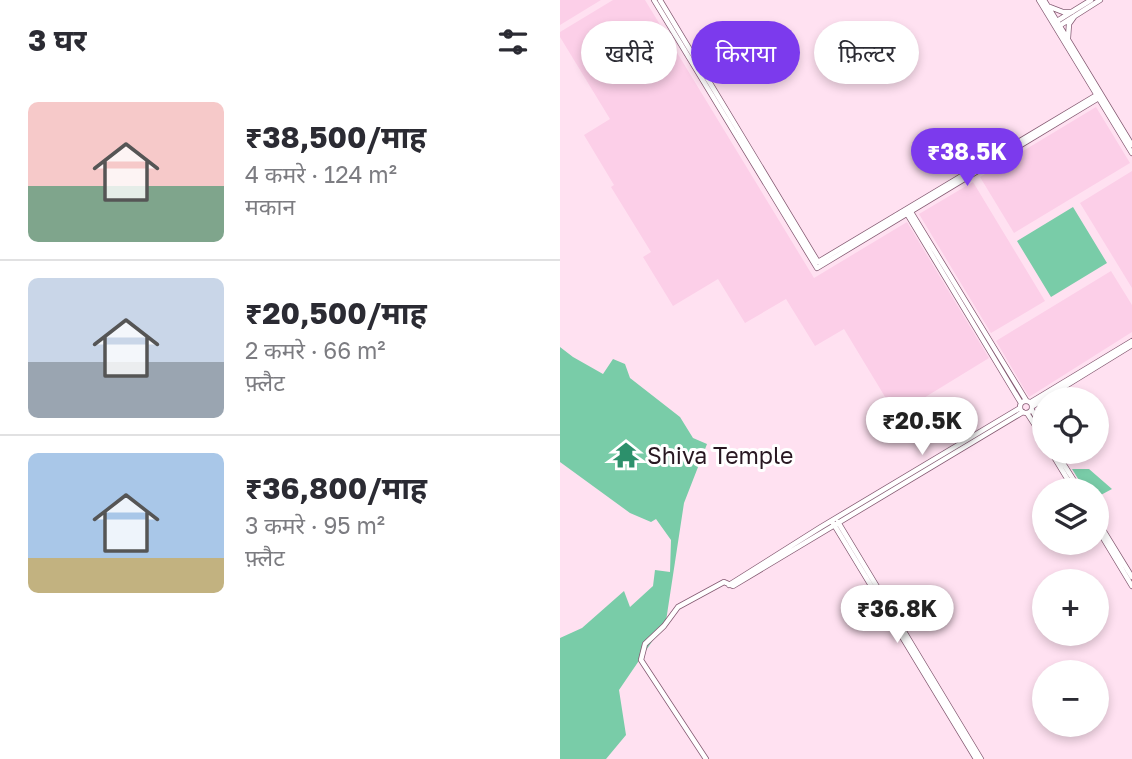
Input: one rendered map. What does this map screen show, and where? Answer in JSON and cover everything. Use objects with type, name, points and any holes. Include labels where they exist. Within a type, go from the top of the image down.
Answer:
[{"type":"street","points":[[657,0],[817,264],[1099,96]]},
{"type":"street","points":[[1069,40],[1069,24],[1073,14],[1091,0]]},
{"type":"street","points":[[1056,24],[1100,0]]},
{"type":"street","points":[[1043,1],[1057,10],[1073,14]]},
{"type":"street","points":[[1043,1],[1132,153]]},
{"type":"street","points":[[1056,24],[1069,40],[1099,96],[1132,145]]},
{"type":"street","points":[[908,211],[1032,414]]},
{"type":"street","points":[[706,759],[641,659],[645,644],[664,626],[678,607],[724,582],[733,586],[1132,343]]},
{"type":"street","points":[[1027,407],[1032,416]]},
{"type":"street","points":[[835,522],[978,759]]},
{"type":"street","points":[[1109,540],[1132,577]]},
{"type":"street","points":[[1109,548],[1132,586]]},
{"type":"shaded area","points":[[560,0],[601,0],[560,25]]},
{"type":"shaded area","points":[[613,0],[645,0],[658,21],[581,21],[581,71],[560,37],[560,32]]},
{"type":"shaded area","points":[[677,53],[691,76],[691,84],[696,84],[814,278],[907,222],[989,358],[896,415],[844,329],[815,346],[786,299],[745,323],[718,279],[673,306],[643,257],[651,252],[611,187],[614,185],[584,135],[610,119],[589,84],[677,84]]},
{"type":"shaded area","points":[[1096,107],[1130,163],[1014,233],[980,177]]},
{"type":"shaded area","points":[[1132,171],[1132,288],[1080,203]]},
{"type":"shaded area","points":[[973,182],[1045,301],[991,333],[919,214]]},
{"type":"shaded area","points":[[1111,271],[1132,305],[1132,332],[1045,387],[1032,387],[1032,395],[1029,397],[996,341]]},
{"type":"green space","points":[[1073,207],[1107,263],[1051,297],[1017,241]]},
{"type":"green space","points":[[560,347],[603,374],[613,359],[625,364],[630,378],[680,417],[693,438],[707,444],[684,503],[666,621],[619,690],[626,735],[606,759],[560,759],[560,638],[582,628],[624,591],[630,607],[653,586],[655,570],[670,572],[671,540],[656,519],[651,522],[630,513],[560,462]]},
{"type":"green space","points":[[1072,469],[1089,469],[1099,478],[1078,478]]},
{"type":"place","name":"Shiva Temple","points":[[626,455]]}]
